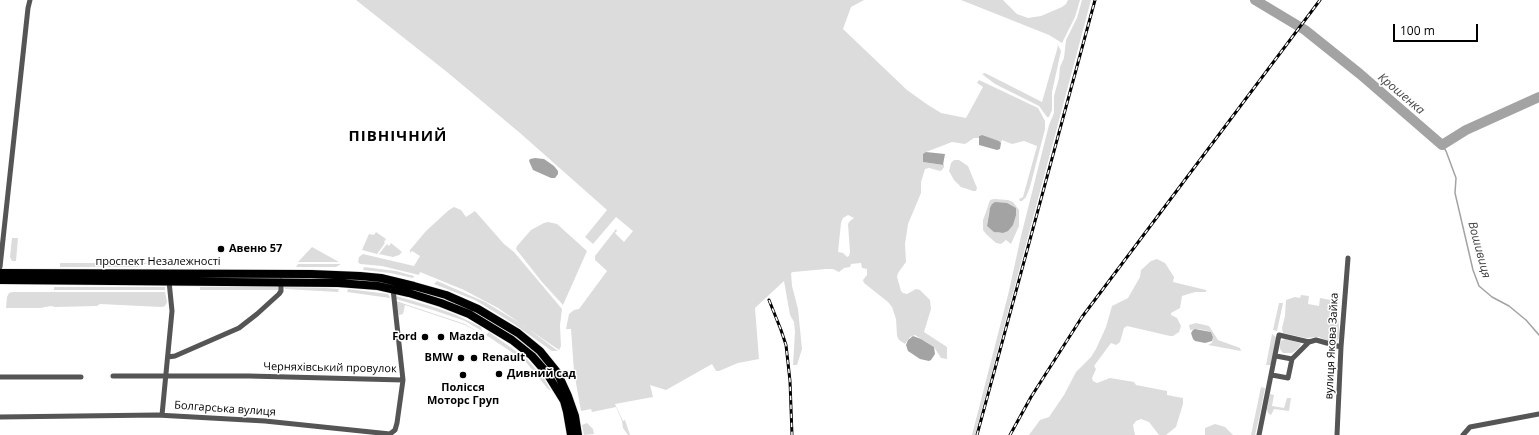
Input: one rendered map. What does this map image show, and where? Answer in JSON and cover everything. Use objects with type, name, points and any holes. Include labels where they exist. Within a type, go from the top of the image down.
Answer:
[{"type":"main road","name":"проспект Незалежності","points":[[0,273],[311,274],[381,278],[420,287],[446,295],[478,309],[518,333],[540,351],[557,372],[568,396],[575,416],[578,435]]},
{"type":"main road","name":"проспект Незалежності","points":[[0,280],[281,281],[338,283],[393,289],[426,298],[469,314],[523,347],[539,363],[562,398],[567,412],[571,435]]},
{"type":"street","points":[[0,267],[30,1]]},
{"type":"street","name":"вулиця Якова Зайка","points":[[1337,435],[1341,347],[1348,258]]},
{"type":"street","points":[[162,415],[172,311],[169,281]]},
{"type":"street","points":[[168,357],[175,356],[239,328],[258,314],[282,291],[281,281]]},
{"type":"street","name":"Черняхівський провулок","points":[[113,376],[249,376],[403,380],[393,289]]},
{"type":"street","points":[[1259,435],[1279,335],[1309,342],[1316,340],[1341,347]]},
{"type":"street","points":[[1272,375],[1288,378],[1292,360],[1309,342]]},
{"type":"street","points":[[1276,356],[1292,360]]},
{"type":"street","points":[[0,377],[81,377]]},
{"type":"street","name":"Болгарська вулиця","points":[[0,416],[162,415],[265,421],[390,434],[394,432],[397,423],[403,380]]},
{"type":"street","points":[[1463,435],[1470,427],[1539,414]]},
{"type":"shaded area","points":[[356,0],[864,0],[851,7],[843,29],[907,90],[928,105],[941,113],[966,118],[983,87],[977,83],[979,80],[1038,108],[1045,121],[1045,129],[1030,187],[1026,197],[1022,201],[1019,199],[1023,197],[1037,146],[1024,141],[1012,144],[1002,140],[1001,143],[980,135],[979,138],[974,138],[965,144],[952,142],[926,152],[923,162],[944,164],[944,167],[940,171],[929,168],[925,169],[921,182],[921,193],[908,224],[905,244],[906,262],[898,273],[897,277],[903,293],[907,294],[916,289],[920,290],[930,300],[931,309],[924,332],[947,347],[947,359],[941,358],[934,347],[915,335],[910,337],[905,344],[899,340],[897,336],[896,319],[892,307],[864,283],[863,280],[867,275],[867,269],[862,268],[861,263],[851,264],[850,267],[844,268],[839,272],[833,269],[826,269],[793,272],[791,273],[792,286],[798,309],[802,349],[797,365],[793,365],[795,332],[794,322],[790,315],[784,281],[755,308],[759,359],[738,363],[719,371],[716,371],[712,364],[666,390],[650,385],[653,397],[615,404],[623,421],[625,420],[630,435],[628,435],[623,428],[622,421],[616,407],[592,412],[591,409],[581,411],[574,372],[571,329],[566,329],[569,314],[574,310],[579,309],[607,271],[595,260],[595,256],[616,229],[617,231],[615,233],[624,242],[633,231],[616,217],[593,244],[585,237],[607,210],[520,133],[447,72]],"holes":[[[848,215],[854,218],[848,224],[850,252],[849,256],[847,257],[843,253],[838,252],[841,223],[843,218]]]},
{"type":"shaded area","points":[[961,0],[1003,0],[1017,14],[1028,18],[1041,16],[1062,7],[1068,0],[1080,0],[1075,17],[1062,43],[1049,35]]},
{"type":"shaded area","points":[[1082,0],[1091,0],[975,435],[972,435],[1049,125],[1054,113],[1054,96],[1059,78],[1060,67],[1064,58],[1066,40],[1077,18]]},
{"type":"shaded area","points":[[1057,43],[1061,51],[1052,92],[1052,110],[1049,117],[1047,117],[1039,106],[995,84],[982,74],[985,73],[1042,102],[1058,46]]},
{"type":"shaded area","points":[[982,135],[999,141],[1001,143],[1000,149],[997,150],[979,145],[979,136]]},
{"type":"shaded area","points":[[926,152],[945,154],[943,165],[923,162],[923,154]]},
{"type":"shaded area","points":[[530,159],[544,159],[554,166],[558,171],[555,178],[551,178],[533,170],[529,161]]},
{"type":"shaded area","points":[[954,160],[959,160],[968,166],[977,188],[976,191],[961,187],[954,180],[949,171],[951,163]]},
{"type":"shaded area","points":[[990,200],[1008,200],[1013,202],[1019,210],[1019,226],[1011,244],[1006,240],[1001,244],[996,243],[983,230],[983,220]],"holes":[[[993,203],[1008,230],[1003,233],[998,233],[987,226],[989,212]]]},
{"type":"shaded area","points":[[995,202],[1007,203],[1016,208],[1016,215],[1013,225],[1008,231],[1003,233],[994,232],[987,226],[990,208]]},
{"type":"shaded area","points":[[454,207],[461,210],[466,217],[475,211],[504,244],[514,252],[562,309],[560,325],[561,346],[559,350],[498,308],[464,290],[420,272],[419,275],[382,266],[360,264],[358,262],[359,257],[363,254],[414,266],[420,256],[412,251],[410,253],[410,250],[426,231]]},
{"type":"shaded area","points":[[548,222],[557,224],[587,251],[563,305],[542,282],[516,249],[531,230]]},
{"type":"shaded area","points":[[376,232],[386,239],[384,242],[385,243],[377,254],[362,250],[369,234],[374,235]]},
{"type":"shaded area","points":[[12,238],[18,238],[16,261],[12,261],[10,257]]},
{"type":"shaded area","points":[[391,243],[402,252],[399,255],[393,257],[379,254],[387,244],[389,246]]},
{"type":"shaded area","points":[[312,247],[339,262],[298,262]]},
{"type":"shaded area","points":[[1157,259],[1165,263],[1174,277],[1173,282],[1206,290],[1206,292],[1195,292],[1182,296],[1180,308],[1171,313],[1171,315],[1177,318],[1181,326],[1179,332],[1173,336],[1127,326],[1124,328],[1120,342],[1116,345],[1111,343],[1094,366],[1096,369],[1092,378],[1093,381],[1097,383],[1110,378],[1134,382],[1136,385],[1167,391],[1167,395],[1183,398],[1183,404],[1176,427],[1166,435],[1159,435],[1149,422],[1141,419],[1136,421],[1133,425],[1135,435],[1029,435],[1040,420],[1049,417],[1064,395],[1076,372],[1091,357],[1106,327],[1112,306],[1128,298],[1140,277],[1141,270],[1151,261]]},
{"type":"shaded area","points":[[60,263],[147,263],[139,267],[60,267]]},
{"type":"shaded area","points":[[298,264],[341,264],[336,267],[296,267]]},
{"type":"shaded area","points":[[364,267],[396,271],[414,276],[413,278],[390,273],[363,270]]},
{"type":"shaded area","points":[[437,281],[485,302],[523,325],[558,351],[552,351],[514,324],[475,300],[434,284]]},
{"type":"shaded area","points":[[54,287],[165,287],[165,290],[54,290]]},
{"type":"shaded area","points":[[200,287],[279,287],[279,290],[200,290]]},
{"type":"shaded area","points":[[284,287],[339,289],[338,292],[285,289]]},
{"type":"shaded area","points":[[348,289],[388,294],[390,298],[347,292]]},
{"type":"shaded area","points":[[165,292],[167,302],[165,306],[162,307],[100,304],[97,306],[6,308],[7,297],[9,293]]},
{"type":"shaded area","points":[[1301,295],[1309,296],[1308,304],[1319,306],[1320,298],[1336,301],[1340,335],[1338,340],[1335,342],[1319,337],[1306,338],[1283,333],[1282,328],[1285,316],[1286,300],[1295,297],[1300,298]]},
{"type":"shaded area","points":[[396,296],[454,314],[481,327],[482,331],[465,321],[396,299]]},
{"type":"shaded area","points":[[396,301],[465,324],[480,333],[465,325],[405,305],[403,314],[399,315]]},
{"type":"shaded area","points":[[1279,303],[1283,303],[1277,331],[1273,330]]},
{"type":"shaded area","points":[[1196,323],[1209,326],[1218,340],[1240,348],[1241,351],[1208,345],[1212,343],[1213,337],[1211,332],[1199,329],[1190,330],[1189,325]]},
{"type":"shaded area","points":[[1195,329],[1211,332],[1213,337],[1212,341],[1205,343],[1195,341],[1191,333]]},
{"type":"shaded area","points":[[489,332],[527,359],[545,380],[551,391],[525,361],[486,335]]},
{"type":"shaded area","points":[[1272,334],[1276,337],[1276,340],[1271,365],[1266,365]]},
{"type":"shaded area","points":[[913,336],[934,347],[935,354],[931,360],[920,359],[908,351],[906,345],[908,340]]},
{"type":"shaded area","points":[[1285,339],[1301,344],[1298,349],[1292,353],[1283,353],[1280,349],[1280,344],[1281,341]]},
{"type":"shaded area","points":[[1261,387],[1265,388],[1260,414],[1255,435],[1251,435]]},
{"type":"shaded area","points":[[1270,394],[1274,395],[1272,406],[1284,408],[1287,398],[1291,398],[1289,411],[1274,409],[1271,415],[1268,413],[1267,409]]},
{"type":"shaded area","points":[[587,423],[593,429],[594,434],[584,435],[582,425]]},
{"type":"shaded area","points":[[1215,424],[1225,427],[1233,435],[1205,435],[1205,428]]},
{"type":"waterway","name":"Крошенка","points":[[1255,0],[1305,30],[1360,74],[1442,145],[1466,130],[1539,97]]},
{"type":"waterway","name":"Вошивиця","points":[[1442,145],[1446,151],[1456,178],[1455,193],[1473,270],[1479,286],[1492,297],[1509,306],[1526,320],[1539,335]]},
{"type":"railway","points":[[977,435],[1095,0]]},
{"type":"railway","points":[[1010,435],[1031,397],[1082,317],[1320,0]]},
{"type":"railway","points":[[769,300],[786,345],[790,381],[792,435]]},
{"type":"place","name":"Авеню 57","points":[[221,249]]},
{"type":"place","name":"Ford","points":[[425,337]]},
{"type":"place","name":"Mazda","points":[[441,337]]},
{"type":"place","name":"BMW","points":[[461,358]]},
{"type":"place","name":"Renault","points":[[474,358]]},
{"type":"place","name":"Дивний сад","points":[[499,374]]},
{"type":"place","name":"Полісся Моторс Груп","points":[[463,375]]},
{"type":"district","name":"ПІВНІЧНИЙ","points":[[398,137]]}]
